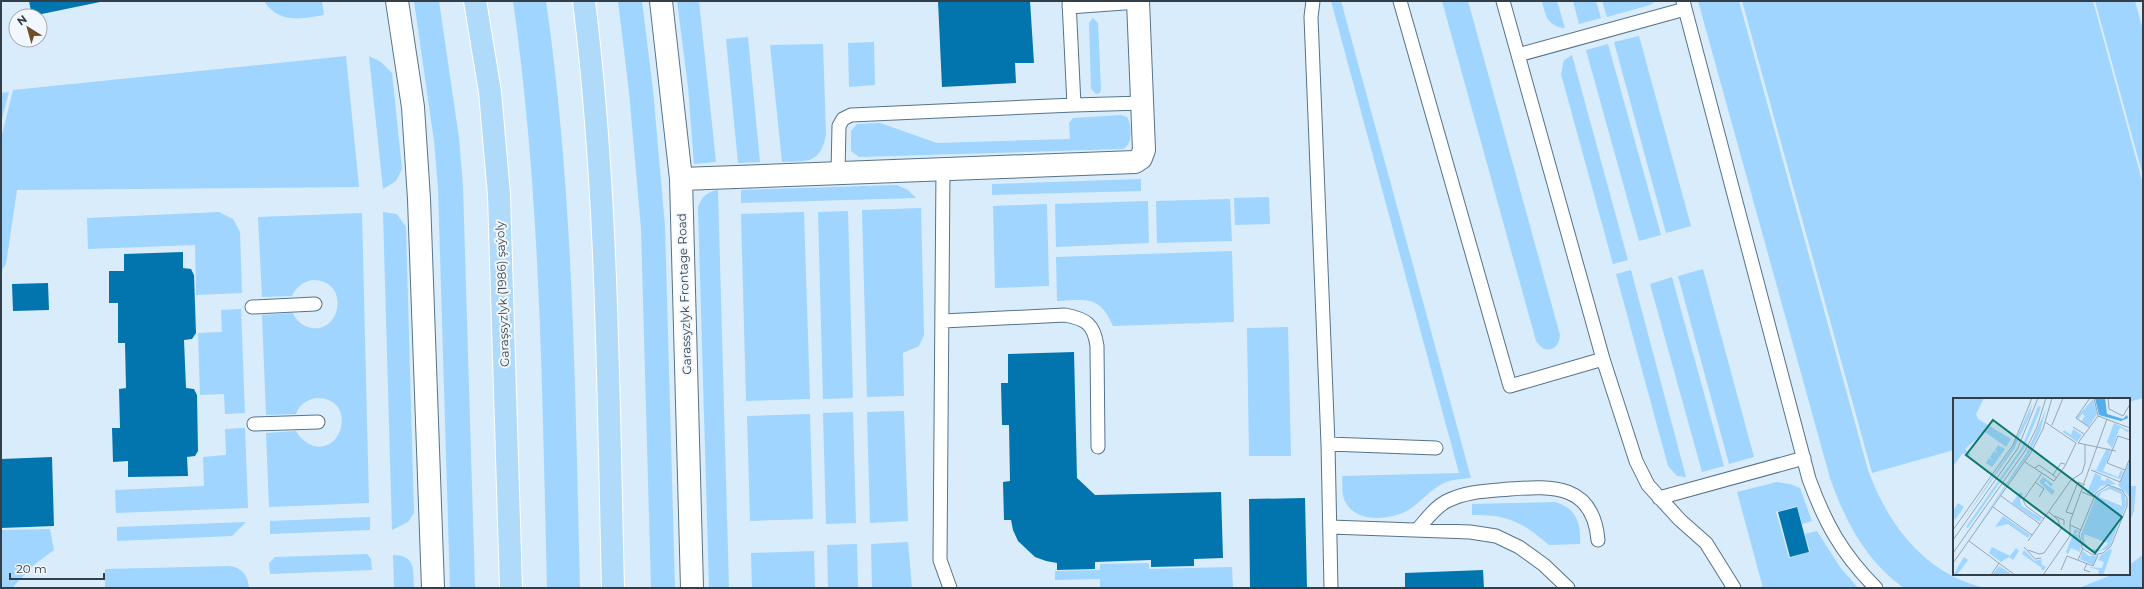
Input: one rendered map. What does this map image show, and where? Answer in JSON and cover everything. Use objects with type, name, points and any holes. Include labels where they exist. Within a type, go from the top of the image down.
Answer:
[{"type":"main road","name":"Garaşsyzlyk (1986) şaýoly","points":[[475,1],[490,92],[499,194],[510,588]]},
{"type":"main road","points":[[584,1],[602,188],[613,588]]},
{"type":"street","points":[[397,1],[413,107],[419,191],[433,588]]},
{"type":"street","name":"Garassyzlyk Frontage Road","points":[[661,1],[681,180],[692,588]]},
{"type":"street","points":[[681,180],[1135,162],[1141,158],[1144,150],[1138,2]]},
{"type":"lane","points":[[1313,1],[1311,17],[1328,444],[1331,588]]},
{"type":"lane","points":[[1400,1],[1510,386],[1602,359]]},
{"type":"lane","points":[[1503,1],[1602,359],[1636,461],[1648,485],[1659,498],[1680,520],[1706,543],[1734,588]]},
{"type":"lane","points":[[1074,105],[1069,4],[1138,2]]},
{"type":"lane","points":[[1518,56],[1684,5],[1804,458],[1821,511],[1837,541],[1857,569],[1876,588]]},
{"type":"lane","points":[[838,173],[839,126],[843,119],[851,115],[1143,103]]},
{"type":"lane","points":[[943,169],[940,560],[950,588]]},
{"type":"lane","points":[[252,307],[315,304]]},
{"type":"lane","points":[[943,321],[1065,315],[1078,318],[1088,323],[1095,334],[1097,346],[1098,447]]},
{"type":"lane","points":[[254,424],[318,422]]},
{"type":"lane","points":[[1328,444],[1436,448]]},
{"type":"lane","points":[[1659,498],[1804,458]]},
{"type":"lane","points":[[1417,530],[1434,510],[1446,501],[1462,495],[1474,492],[1548,487],[1574,495],[1583,502],[1594,520],[1598,540]]},
{"type":"lane","points":[[1330,527],[1470,532],[1496,536],[1519,547],[1544,565],[1568,588]]},
{"type":"shaded area","points":[[264,1],[322,1],[324,15],[307,18],[284,17],[276,13]]},
{"type":"shaded area","points":[[414,1],[439,1],[459,138],[463,186],[475,588],[450,588],[438,188],[434,141]]},
{"type":"shaded area","points":[[513,1],[546,1],[555,74],[568,220],[572,294],[580,588],[547,588],[539,294],[535,221],[522,74]]},
{"type":"shaded area","points":[[618,1],[642,1],[653,90],[665,226],[675,588],[651,588],[641,228],[629,92]]},
{"type":"shaded area","points":[[677,1],[699,1],[716,162],[694,164],[688,87]]},
{"type":"shaded area","points":[[1331,1],[1341,1],[1471,478],[1444,483],[1435,488],[1403,513],[1394,516],[1376,518],[1367,517],[1351,510],[1343,497],[1342,476],[1459,473]]},
{"type":"shaded area","points":[[1442,1],[1468,1],[1560,335],[1557,345],[1551,349],[1543,348],[1536,341]]},
{"type":"shaded area","points":[[1542,1],[1557,1],[1565,28],[1551,23],[1544,11]]},
{"type":"shaded area","points":[[1573,1],[1596,1],[1601,18],[1579,24]]},
{"type":"shaded area","points":[[1602,1],[1656,1],[1650,5],[1607,17]]},
{"type":"shaded area","points":[[1698,1],[1739,1],[1868,470],[1876,490],[1886,510],[1898,528],[1927,559],[1944,571],[1964,581],[1985,588],[1904,588],[1868,553],[1850,525],[1830,478]]},
{"type":"shaded area","points":[[1742,1],[2093,1],[2143,184],[2143,398],[2130,402],[2130,398],[1953,398],[1953,450],[1872,473]]},
{"type":"shaded area","points":[[2095,1],[2135,1],[2143,30],[2143,176]]},
{"type":"shaded area","points":[[1093,18],[1098,23],[1101,89],[1100,93],[1096,94],[1091,89],[1089,23]]},
{"type":"shaded area","points":[[1639,36],[1691,226],[1666,233],[1614,42]]},
{"type":"shaded area","points":[[748,37],[760,162],[738,163],[726,39]]},
{"type":"shaded area","points":[[874,42],[875,85],[849,87],[848,43]]},
{"type":"shaded area","points":[[823,44],[826,134],[824,144],[821,151],[812,159],[806,161],[782,162],[770,45]]},
{"type":"shaded area","points":[[1608,44],[1661,235],[1639,241],[1586,50]]},
{"type":"shaded area","points":[[1572,55],[1628,260],[1613,264],[1561,74],[1564,60]]},
{"type":"shaded area","points":[[346,56],[359,187],[17,190],[6,264],[1,271],[1,139],[13,90]]},
{"type":"shaded area","points":[[369,56],[381,62],[392,73],[402,169],[396,181],[383,189]]},
{"type":"shaded area","points":[[9,92],[1,123],[1,93]]},
{"type":"shaded area","points":[[1121,115],[1127,117],[1131,130],[1129,143],[1123,149],[859,157],[851,151],[851,131],[857,124],[880,123],[937,143],[1070,139],[1069,123],[1073,118]]},
{"type":"shaded area","points":[[1141,179],[1141,191],[992,195],[992,184]]},
{"type":"shaded area","points":[[897,185],[908,190],[916,198],[741,203],[741,190]]},
{"type":"shaded area","points":[[718,190],[729,588],[709,588],[698,207],[705,195]]},
{"type":"shaded area","points":[[1269,197],[1270,224],[1235,225],[1234,198]]},
{"type":"shaded area","points":[[1230,199],[1232,241],[1157,243],[1156,201]]},
{"type":"shaded area","points":[[1148,201],[1149,243],[1056,247],[1055,204]]},
{"type":"shaded area","points":[[1047,204],[1049,286],[995,288],[993,206]]},
{"type":"shaded area","points":[[921,208],[924,335],[919,346],[903,353],[904,396],[867,397],[862,210]]},
{"type":"shaded area","points":[[848,211],[853,398],[823,399],[818,212]]},
{"type":"shaded area","points":[[219,212],[233,219],[240,232],[242,293],[196,295],[195,245],[88,249],[87,218]]},
{"type":"shaded area","points":[[383,212],[397,214],[406,227],[414,513],[408,522],[392,530]]},
{"type":"shaded area","points":[[804,212],[810,399],[746,401],[741,214]]},
{"type":"shaded area","points":[[362,213],[369,503],[269,507],[266,433],[296,431],[307,443],[321,447],[330,444],[337,436],[341,427],[342,417],[338,407],[330,401],[317,398],[304,403],[296,414],[266,415],[262,315],[293,313],[296,319],[303,325],[317,328],[327,325],[333,318],[337,309],[337,299],[334,289],[326,283],[313,280],[301,285],[292,296],[262,297],[258,217]]},
{"type":"shaded area","points":[[1232,251],[1234,322],[1113,326],[1103,309],[1097,304],[1085,300],[1057,301],[1056,257]]},
{"type":"shaded area","points":[[1703,269],[1754,457],[1729,464],[1678,276]]},
{"type":"shaded area","points":[[1631,270],[1686,477],[1677,476],[1668,466],[1616,274]]},
{"type":"shaded area","points":[[1672,277],[1724,466],[1702,472],[1650,284]]},
{"type":"shaded area","points":[[241,309],[245,413],[225,414],[224,394],[200,395],[198,333],[222,332],[221,310]]},
{"type":"shaded area","points":[[1288,327],[1291,456],[1249,456],[1247,328]]},
{"type":"shaded area","points":[[904,411],[908,521],[870,523],[867,412]]},
{"type":"shaded area","points":[[853,412],[856,523],[826,524],[823,413]]},
{"type":"shaded area","points":[[810,414],[813,519],[750,521],[747,416]]},
{"type":"shaded area","points":[[245,428],[248,508],[116,513],[115,490],[204,486],[203,457],[226,455],[225,429]]},
{"type":"shaded area","points":[[1777,482],[1790,484],[1800,488],[1812,521],[1802,524],[1797,506],[1776,512],[1789,558],[1810,552],[1805,534],[1817,531],[1840,567],[1858,588],[1763,588],[1737,492]]},
{"type":"shaded area","points":[[2130,486],[2136,486],[2134,511],[2130,521]]},
{"type":"shaded area","points":[[1555,502],[1568,508],[1576,518],[1580,530],[1580,544],[1549,545],[1531,530],[1514,521],[1495,516],[1472,515],[1472,504]]},
{"type":"shaded area","points":[[370,517],[370,530],[270,534],[270,521]]},
{"type":"shaded area","points":[[246,522],[232,536],[117,541],[117,527]]},
{"type":"shaded area","points":[[50,529],[54,550],[35,564],[12,588],[1,588],[1,530]]},
{"type":"shaded area","points":[[908,542],[912,588],[872,588],[871,544]]},
{"type":"shaded area","points":[[857,544],[858,588],[828,588],[827,545]]},
{"type":"shaded area","points":[[814,551],[815,588],[752,588],[751,553]]},
{"type":"shaded area","points":[[367,554],[371,559],[372,570],[270,574],[269,563],[275,557]]},
{"type":"shaded area","points":[[393,555],[406,558],[412,565],[414,588],[394,588]]},
{"type":"shaded area","points":[[2143,555],[2143,588],[2079,588],[2112,575],[2130,575],[2130,564]]},
{"type":"shaded area","points":[[1149,563],[1149,569],[1232,567],[1233,588],[1100,588],[1100,579],[1055,580],[1055,571],[1100,570],[1100,564]]},
{"type":"shaded area","points":[[229,566],[237,568],[243,572],[247,579],[249,588],[105,588],[105,569]]},
{"type":"building","points":[[29,1],[100,1],[48,13],[48,8],[30,8]]},
{"type":"building","points":[[938,1],[1030,1],[1034,63],[1015,63],[1016,83],[942,87]]},
{"type":"building","points":[[183,252],[183,268],[191,269],[194,275],[196,333],[192,339],[184,340],[186,388],[194,389],[197,395],[198,451],[195,456],[187,457],[188,476],[128,477],[128,461],[113,462],[112,428],[120,428],[119,389],[126,388],[125,343],[118,343],[118,303],[109,303],[109,271],[124,271],[124,254]]},
{"type":"building","points":[[48,283],[49,310],[13,311],[12,284]]},
{"type":"building","points":[[1074,352],[1077,478],[1095,495],[1221,492],[1223,558],[1194,559],[1194,566],[1151,567],[1151,560],[1095,562],[1095,569],[1057,570],[1057,563],[1035,557],[1018,541],[1013,530],[1011,520],[1004,520],[1003,482],[1010,481],[1009,425],[1002,425],[1001,383],[1008,383],[1008,354]]},
{"type":"building","points":[[52,457],[54,526],[1,528],[1,459]]},
{"type":"building","points":[[1305,498],[1307,588],[1250,588],[1249,499]]},
{"type":"building","points":[[1797,507],[1809,552],[1790,557],[1778,512]]},
{"type":"building","points":[[1483,570],[1484,588],[1405,588],[1405,573]]}]
